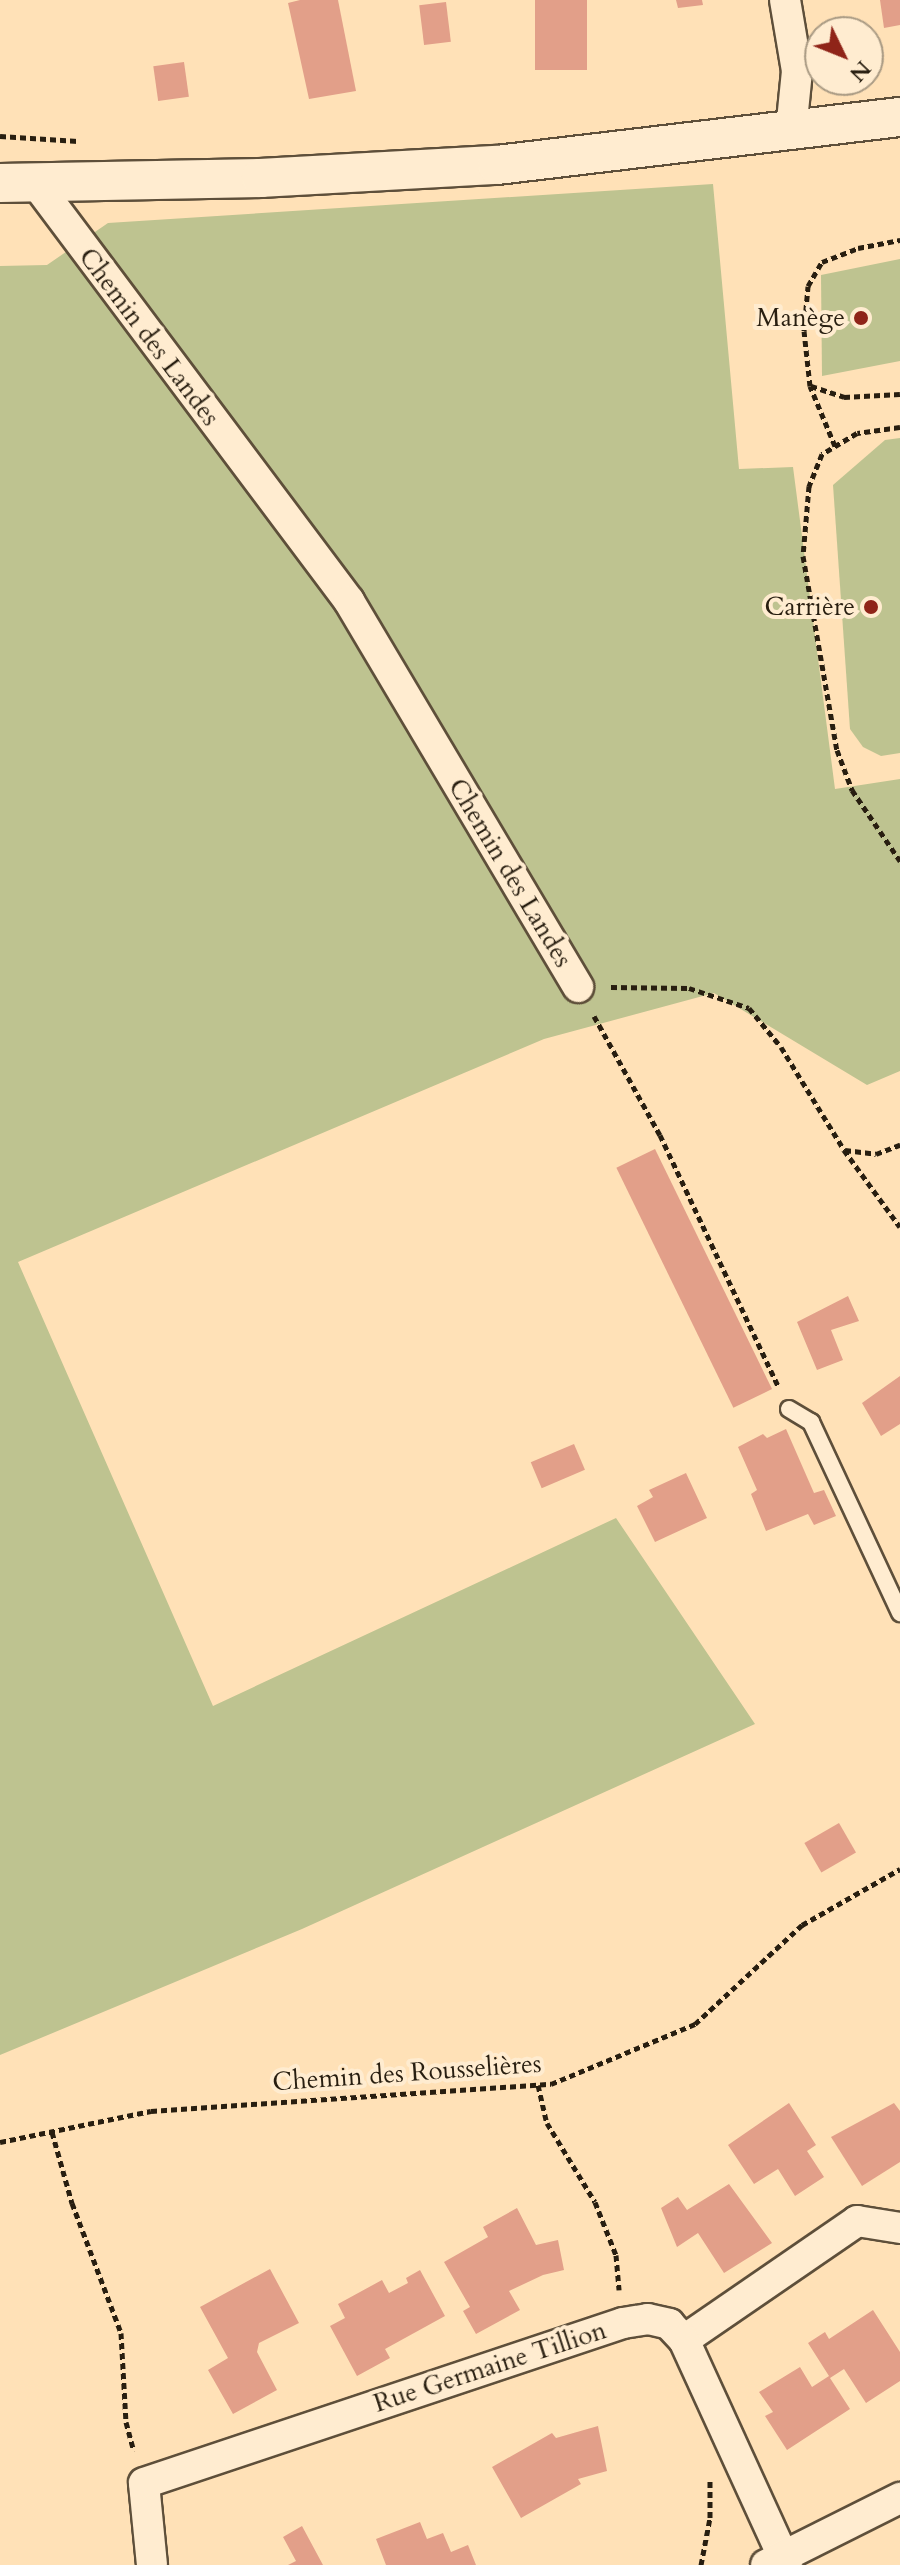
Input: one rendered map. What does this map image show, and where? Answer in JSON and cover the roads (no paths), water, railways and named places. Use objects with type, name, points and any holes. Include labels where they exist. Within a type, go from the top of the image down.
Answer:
[{"type":"street","points":[[785,0],[797,71],[791,131]]},
{"type":"street","points":[[18,182],[261,178],[497,165],[900,117]]},
{"type":"street","name":"Chemin des Landes","points":[[18,182],[349,601],[578,987]]},
{"type":"street","points":[[900,2228],[857,2221],[684,2340],[779,2562],[900,2498]]},
{"type":"street","name":"Rue Germaine Tillion","points":[[152,2565],[144,2483],[623,2323],[648,2319],[669,2324],[684,2340]]},
{"type":"lane","points":[[789,1409],[811,1422],[900,1613]]},
{"type":"place","name":"Manège","points":[[861,318]]},
{"type":"place","name":"Carrière","points":[[871,607]]}]
